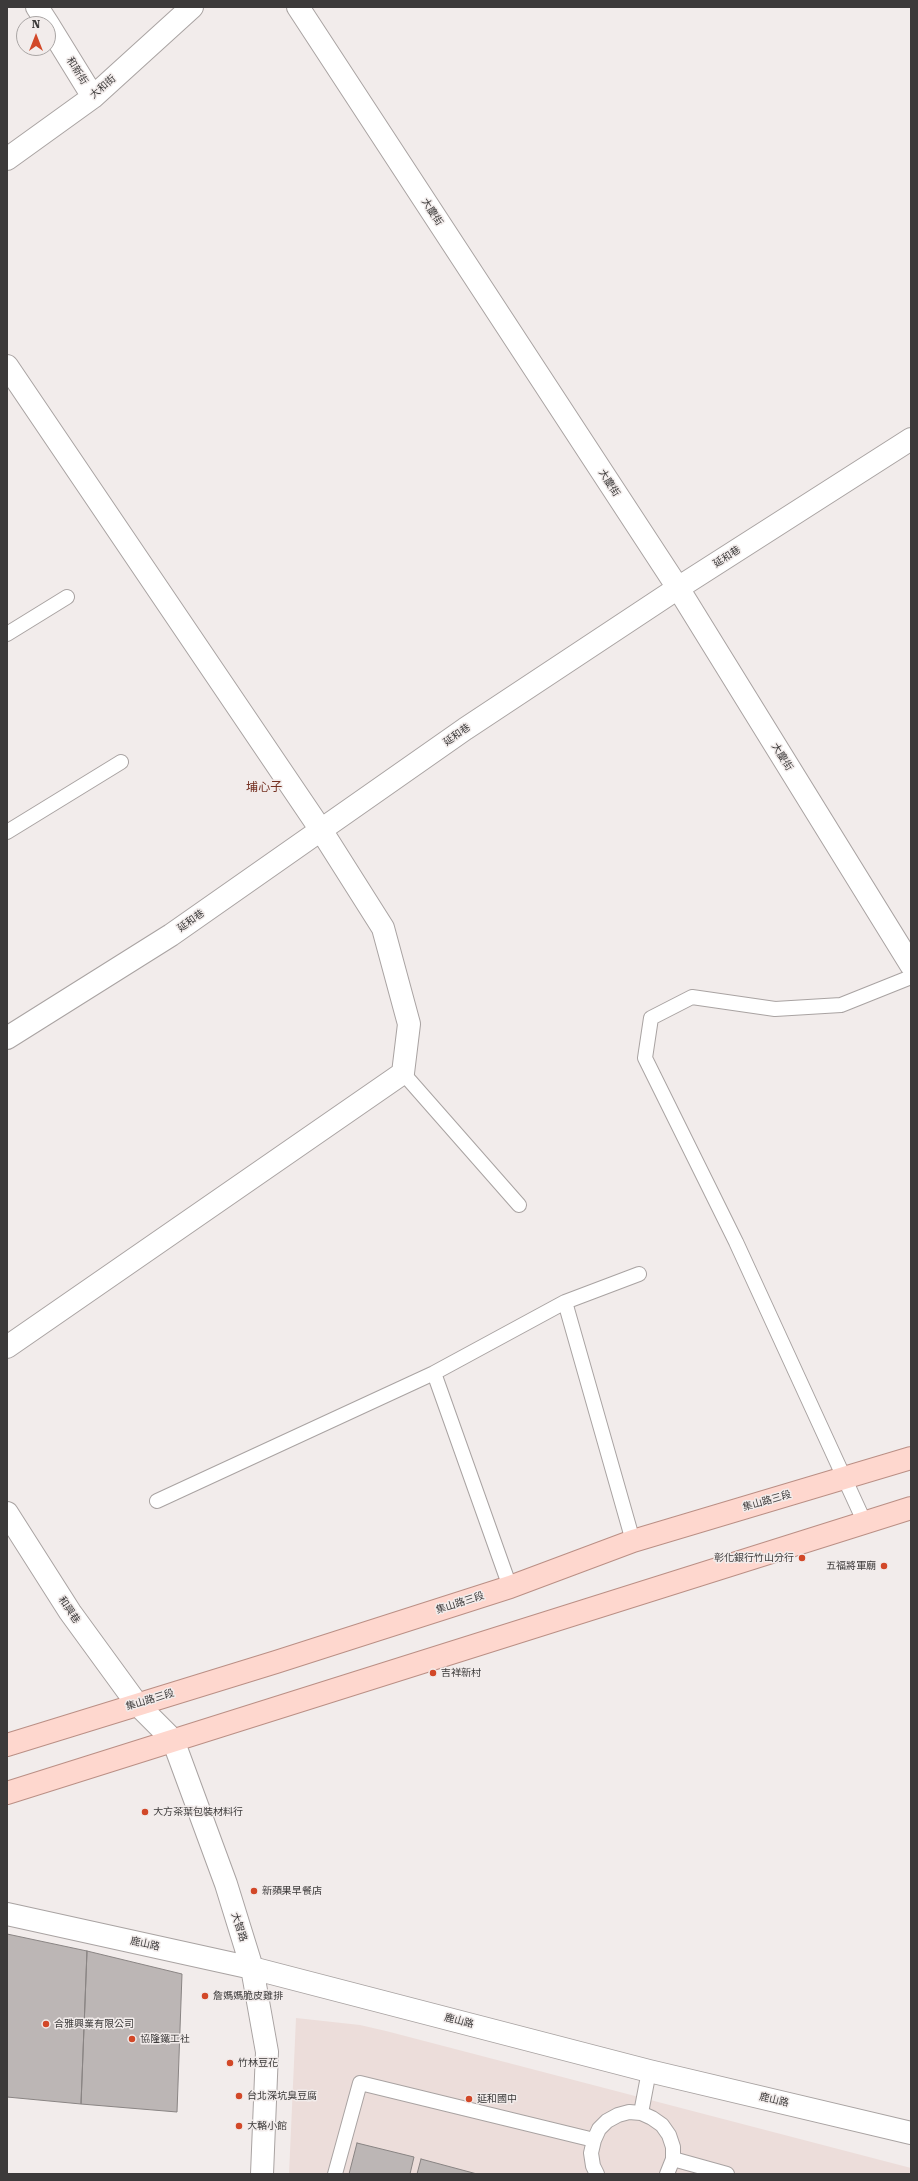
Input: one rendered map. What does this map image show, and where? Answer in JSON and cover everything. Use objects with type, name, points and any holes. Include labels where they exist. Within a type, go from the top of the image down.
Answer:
[{"type":"main road","name":"集山路三段","points":[[7,1745],[276,1662],[510,1587],[633,1540],[911,1458]]},
{"type":"main road","points":[[7,1793],[864,1521],[911,1508]]},
{"type":"street","name":"和新街","points":[[38,7],[43,16]]},
{"type":"street","name":"大和街","points":[[7,159],[93,97],[192,7]]},
{"type":"street","name":"大慶街","points":[[298,7],[678,588],[911,965]]},
{"type":"street","name":"和新街","points":[[56,37],[93,97]]},
{"type":"street","points":[[7,366],[321,830],[383,928],[409,1024],[404,1072],[7,1347]]},
{"type":"street","name":"延和巷","points":[[7,1038],[171,935],[465,729],[678,588],[911,439]]},
{"type":"street","name":"和興巷","points":[[7,1513],[70,1612],[137,1704]]},
{"type":"street","name":"大智路","points":[[137,1704],[173,1740],[226,1884],[252,1968],[267,2052],[262,2174]]},
{"type":"street","name":"鹿山路","points":[[7,1914],[252,1968],[649,2071],[911,2133]]},
{"type":"lane","points":[[7,634],[67,597]]},
{"type":"lane","points":[[7,832],[121,762]]},
{"type":"lane","points":[[864,1521],[736,1242],[645,1058],[651,1018],[692,997],[775,1009],[841,1005],[911,977]]},
{"type":"lane","points":[[404,1072],[519,1205]]},
{"type":"lane","points":[[157,1501],[434,1373],[565,1302],[639,1274]]},
{"type":"lane","points":[[565,1302],[633,1540]]},
{"type":"lane","points":[[434,1373],[510,1587]]},
{"type":"lane","points":[[641,2113],[649,2071]]},
{"type":"lane","points":[[335,2174],[360,2083],[594,2140]]},
{"type":"lane","points":[[597,2174],[593,2166],[591,2153],[594,2140],[599,2129],[607,2121],[618,2115],[629,2112],[641,2113],[652,2118],[662,2125],[669,2135],[673,2147],[673,2159],[667,2174]]},
{"type":"lane","points":[[673,2159],[727,2174]]},
{"type":"shaded area","name":"延和國中","points":[[296,2018],[360,2025],[386,2031],[911,2168],[911,2174],[289,2174]]},
{"type":"building","name":"合雅興業有限公司","points":[[7,1934],[87,1951],[81,2104],[7,2097]]},
{"type":"building","name":"協隆鐵工社","points":[[87,1951],[182,1974],[177,2112],[81,2104]]},
{"type":"building","points":[[357,2143],[414,2157],[410,2174],[349,2174]]},
{"type":"building","points":[[421,2159],[477,2174],[417,2174]]},
{"type":"place","name":"彰化銀行竹山分行","points":[[802,1558]]},
{"type":"place","name":"五福將軍廟","points":[[884,1566]]},
{"type":"place","name":"吉祥新村","points":[[433,1673]]},
{"type":"place","name":"大方茶葉包裝材料行","points":[[145,1812]]},
{"type":"place","name":"新蘋果早餐店","points":[[254,1891]]},
{"type":"place","name":"詹媽媽脆皮雞排","points":[[205,1996]]},
{"type":"place","name":"合雅興業有限公司","points":[[46,2024]]},
{"type":"place","name":"協隆鐵工社","points":[[132,2039]]},
{"type":"place","name":"竹林豆花","points":[[230,2063]]},
{"type":"place","name":"台北深坑臭豆腐","points":[[239,2096]]},
{"type":"place","name":"延和國中","points":[[469,2099]]},
{"type":"place","name":"大輅小館","points":[[239,2126]]},
{"type":"district","name":"埔心子","points":[[264,787]]}]
